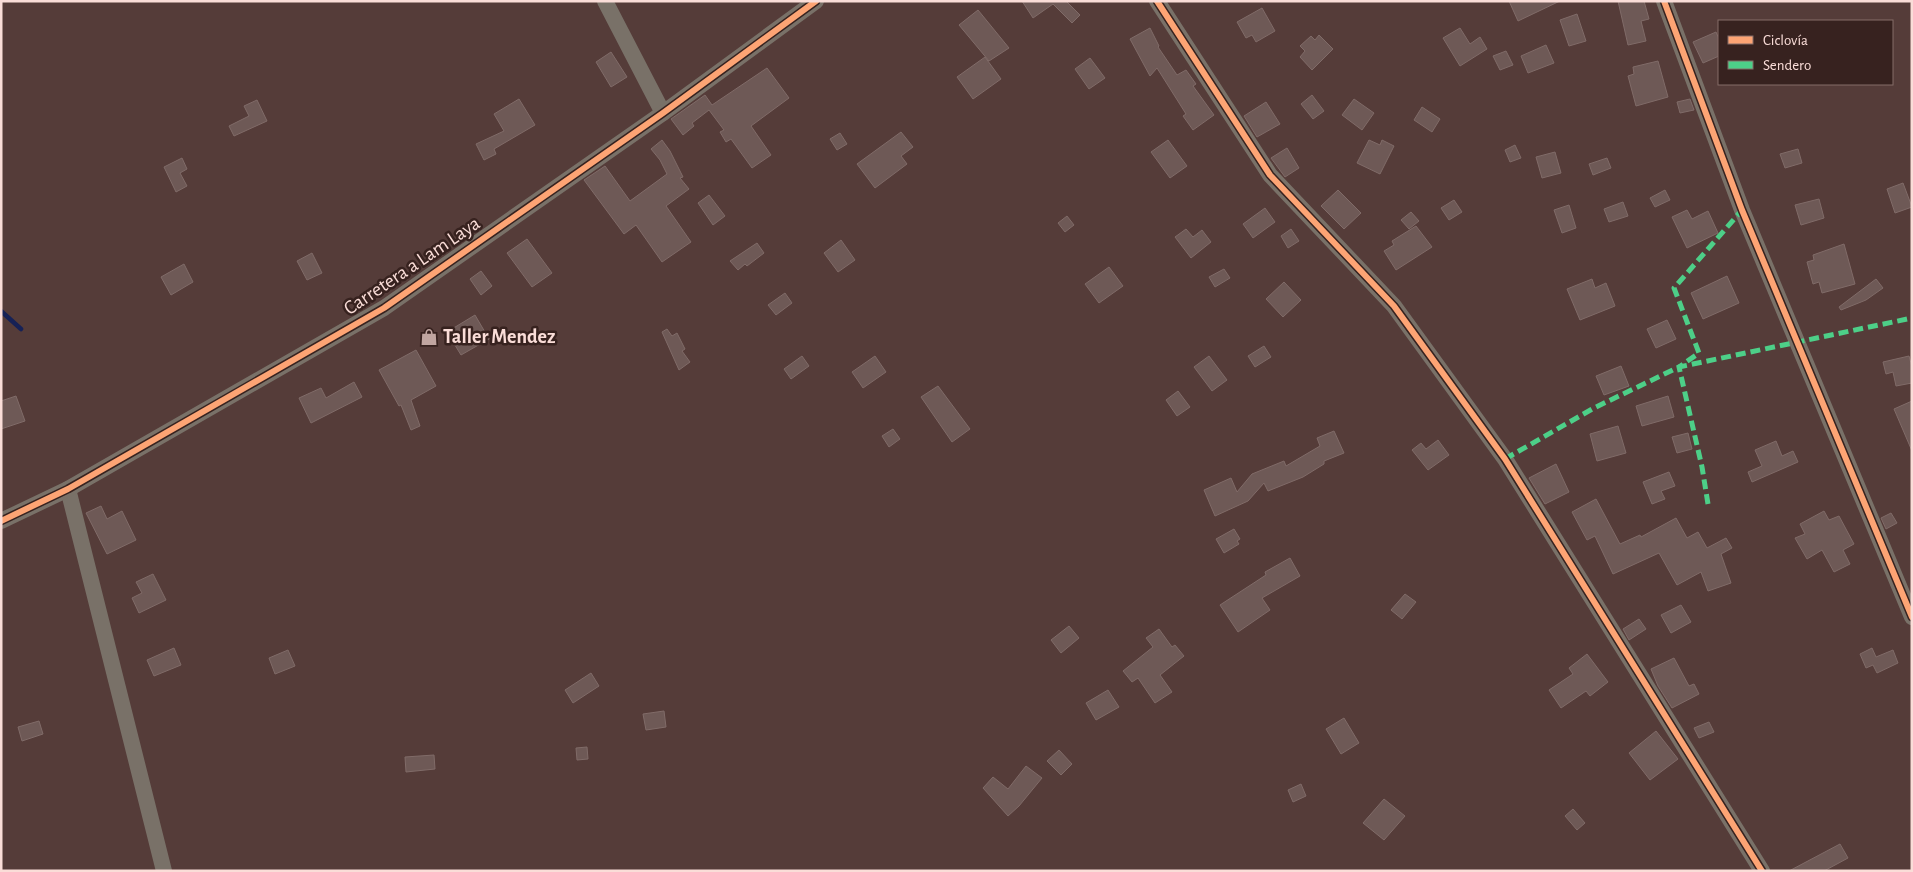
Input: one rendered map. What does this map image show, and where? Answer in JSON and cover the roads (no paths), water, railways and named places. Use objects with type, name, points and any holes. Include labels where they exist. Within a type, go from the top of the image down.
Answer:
[{"type":"street","points":[[605,1],[663,113]]},
{"type":"street","name":"Carretera a Lam Laya","points":[[1,521],[68,489],[384,308],[663,113],[816,1]]},
{"type":"street","points":[[1157,1],[1270,175],[1394,306],[1505,459],[1762,871]]},
{"type":"street","points":[[1664,1],[1742,210],[1912,617]]},
{"type":"street","points":[[68,489],[164,871]]},
{"type":"waterway","points":[[1,311],[21,329]]},
{"type":"place","name":"Taller Mendez","points":[[429,337]]}]
